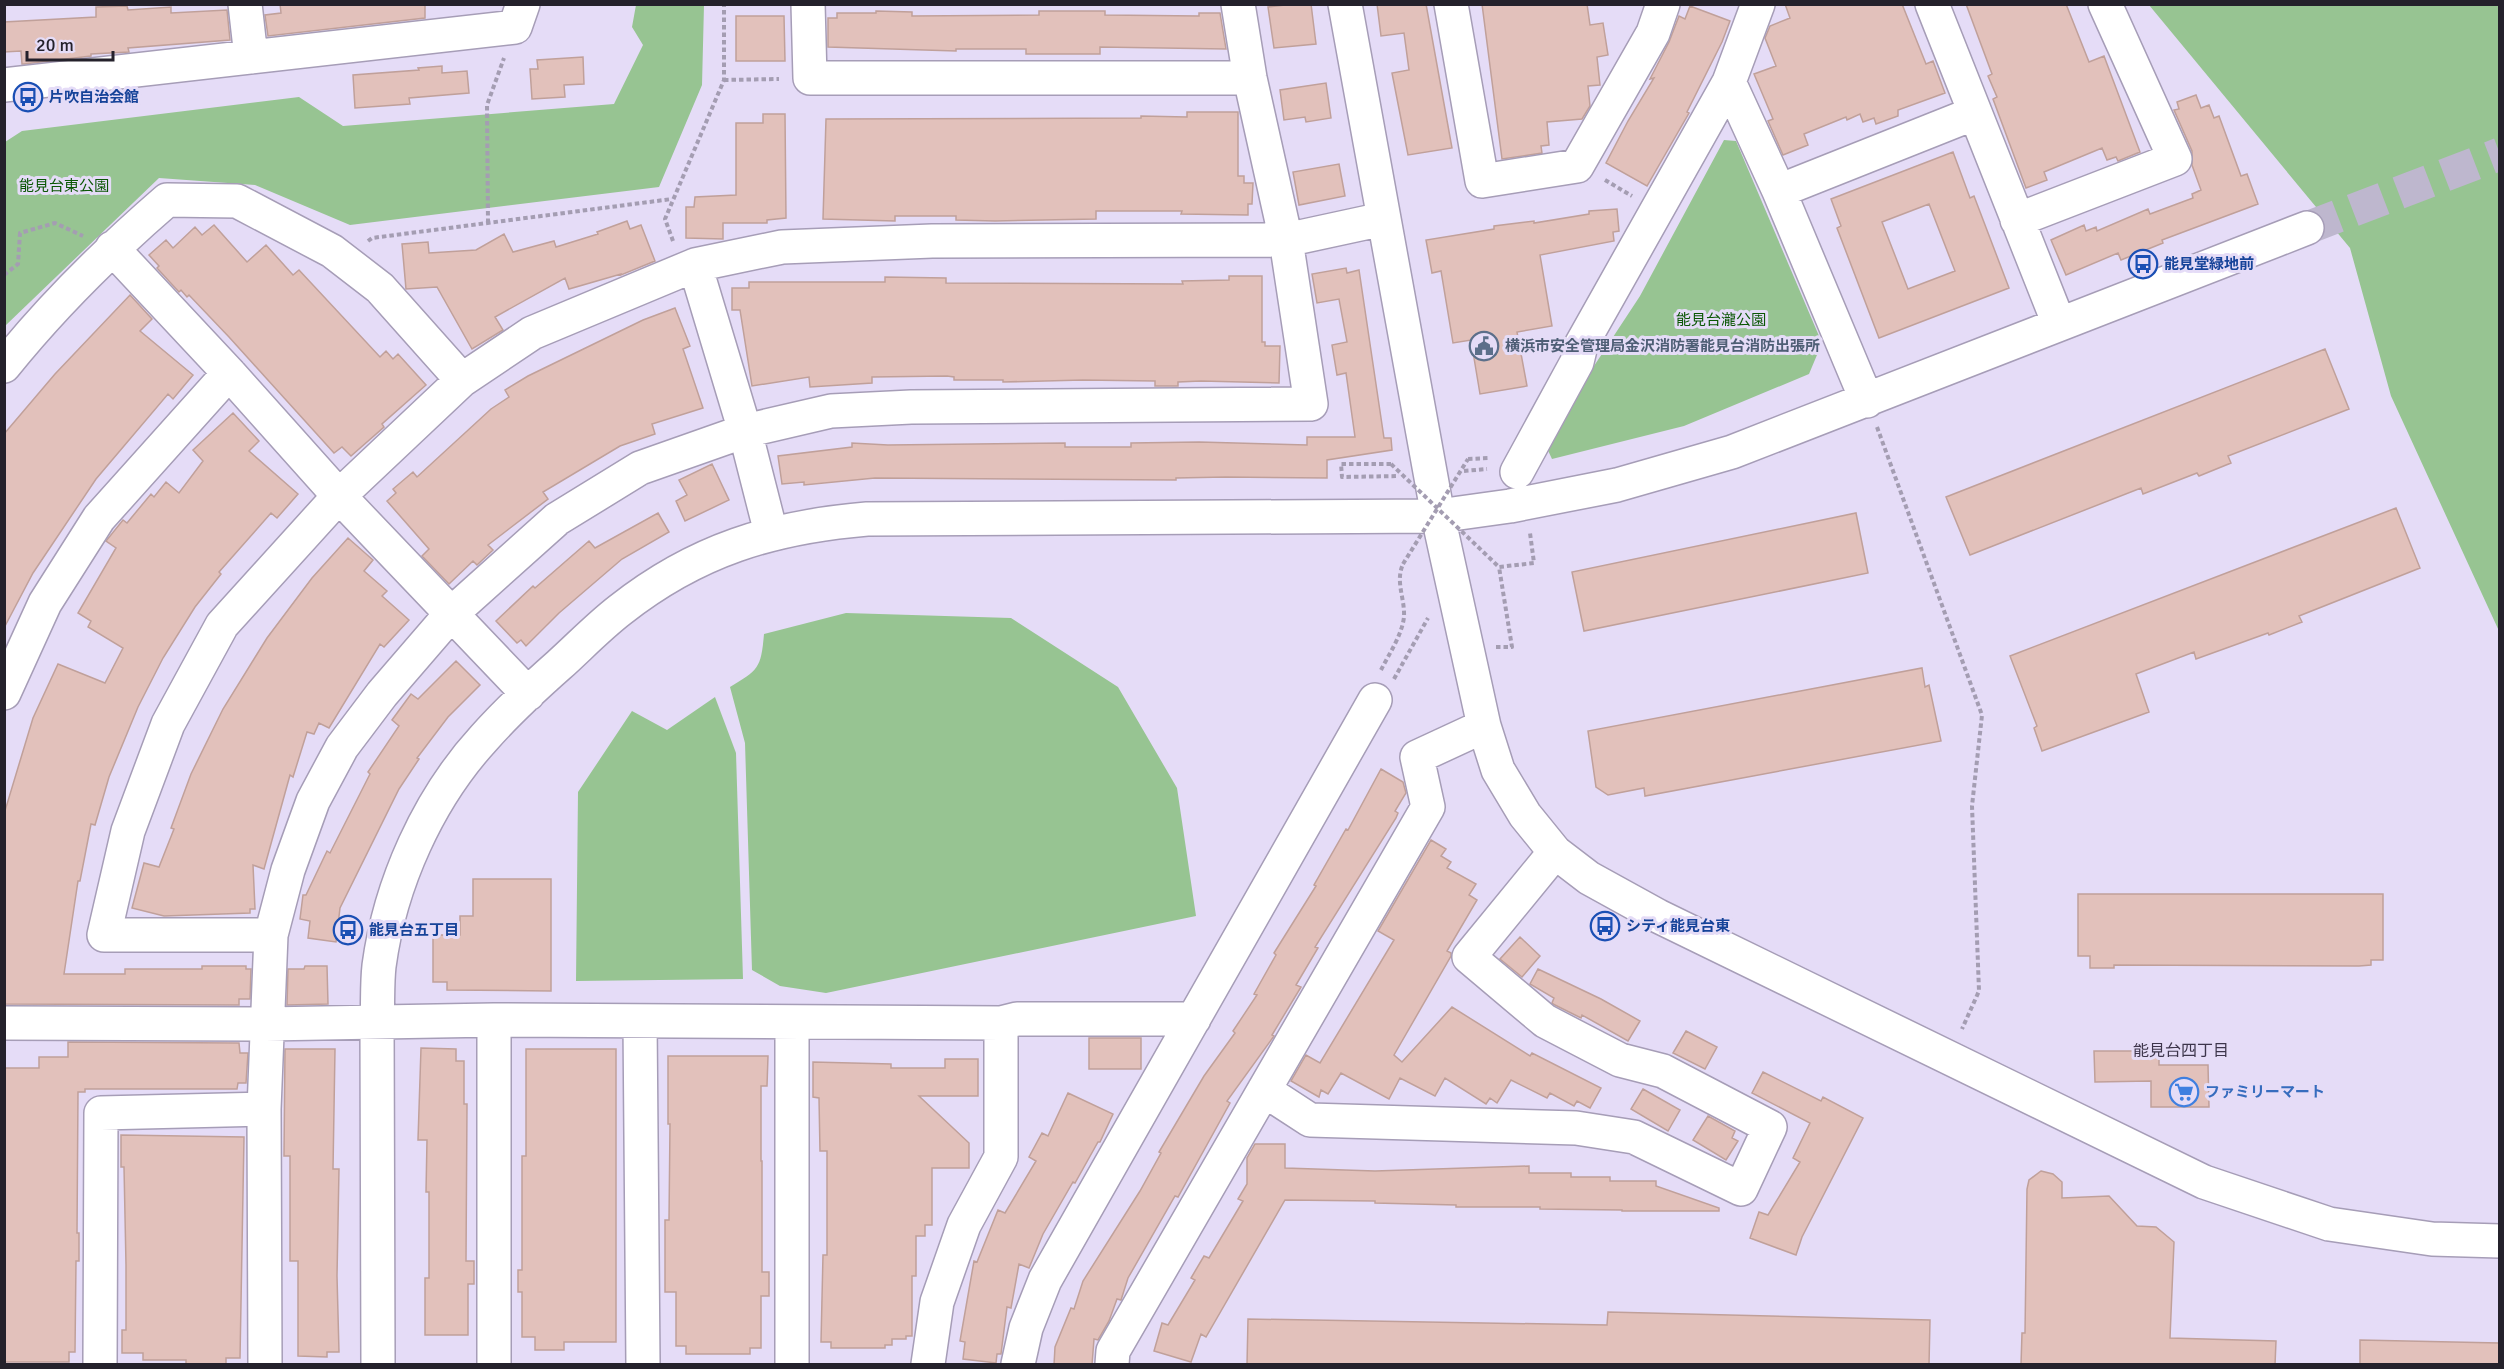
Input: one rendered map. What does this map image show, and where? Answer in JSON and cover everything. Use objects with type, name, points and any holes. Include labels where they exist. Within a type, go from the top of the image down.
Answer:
[{"type":"street","points":[[246,4],[251,57]]},
{"type":"street","points":[[808,4],[810,78],[1250,78]]},
{"type":"street","points":[[265,1365],[264,1109],[271,934],[288,870],[313,801],[342,747],[382,694],[451,614],[557,519],[640,468],[745,431],[831,411],[911,407],[1311,404],[1286,240],[1250,78],[1238,4]]},
{"type":"street","points":[[1345,4],[1438,512],[1484,726],[1498,770],[1525,815],[1555,852],[1589,878],[1658,916],[2204,1182],[2283,1209],[2340,1225],[2432,1239],[2499,1241]]},
{"type":"street","points":[[1450,4],[1482,181],[1577,166],[1653,33],[1663,4]]},
{"type":"street","points":[[1517,472],[1577,362],[1581,345],[1729,82],[1758,4]]},
{"type":"street","points":[[1932,4],[2058,324]]},
{"type":"street","points":[[2018,220],[2175,159],[2105,4]]},
{"type":"street","points":[[4,85],[251,57],[519,16]]},
{"type":"street","points":[[1729,82],[1779,191],[1872,414]]},
{"type":"street","points":[[1779,191],[1975,113]]},
{"type":"street","points":[[4,366],[38,324],[112,248],[167,200],[237,201],[332,250],[380,288],[462,380]]},
{"type":"street","points":[[271,934],[104,934],[128,831],[168,724],[222,625],[339,496],[462,380],[532,333],[689,268],[782,247],[932,241],[1286,240],[1383,219]]},
{"type":"street","points":[[378,1365],[377,1020],[379,966],[392,906],[414,846],[445,788],[483,738],[619,610],[669,575],[719,550],[771,533],[818,524],[867,519],[1438,512],[1510,506],[1617,485],[1872,414],[2058,324],[2307,228]]},
{"type":"street","points":[[112,248],[229,373],[339,496],[528,694]]},
{"type":"street","points":[[689,268],[745,431],[771,533]]},
{"type":"street","points":[[4,693],[45,603],[99,518],[229,373]]},
{"type":"street","points":[[1018,1365],[1026,1328],[1045,1280],[1375,700]]},
{"type":"street","points":[[1112,1365],[1113,1351],[1428,807],[1417,757],[1484,726]]},
{"type":"street","points":[[1264,1090],[1310,1120],[1576,1128],[1634,1137],[1741,1189],[1770,1127],[1663,1071],[1620,1060],[1545,1021],[1469,957],[1555,852]]},
{"type":"street","points":[[4,1023],[266,1024],[377,1020],[494,1020],[1001,1023],[1017,1019],[1194,1019]]},
{"type":"street","points":[[494,1020],[494,1365]]},
{"type":"street","points":[[640,1021],[643,1365]]},
{"type":"street","points":[[792,1022],[792,1365]]},
{"type":"street","points":[[928,1365],[937,1302],[964,1226],[1001,1157],[1001,1023]]},
{"type":"street","points":[[100,1365],[101,1113],[264,1109]]},
{"type":"path","points":[[689,268],[664,219],[724,80],[724,4]]},
{"type":"path","points":[[488,223],[487,105],[519,16]]},
{"type":"path","points":[[724,80],[810,78]]},
{"type":"path","points":[[1577,166],[1590,171],[1656,210]]},
{"type":"path","points":[[345,261],[372,238],[672,199]]},
{"type":"path","points":[[4,274],[18,264],[20,232],[55,223],[112,248]]},
{"type":"path","points":[[1872,414],[1982,715],[1972,807],[1979,991],[1949,1058]]},
{"type":"path","points":[[1375,700],[1375,684],[1401,628],[1404,616],[1399,583],[1402,564],[1438,512],[1468,459]]},
{"type":"path","points":[[1400,476],[1342,477],[1341,465],[1390,464],[1438,512],[1499,567],[1512,647],[1490,647]]},
{"type":"path","points":[[1499,567],[1534,563],[1530,530]]},
{"type":"path","points":[[1375,700],[1388,691],[1433,609]]},
{"type":"green space","name":"能見台東公園","points":[[636,5],[704,5],[702,85],[659,187],[350,225],[255,185],[159,178],[5,326],[5,142],[22,131],[299,97],[343,126],[614,104],[643,45],[632,27]]},
{"type":"green space","points":[[2149,5],[2499,5],[2499,631],[2391,396],[2350,248]]},
{"type":"green space","name":"能見台瀧公園","points":[[1724,140],[1736,141],[1822,343],[1809,374],[1684,426],[1552,459],[1544,442],[1640,296]]},
{"type":"green space","points":[[846,613],[1011,618],[1118,687],[1177,788],[1196,916],[826,993],[780,986],[752,970],[745,743],[730,687],[756,667],[761,655],[764,634]]},
{"type":"green space","points":[[715,697],[736,753],[743,979],[576,981],[578,792],[632,711],[667,730]]},
{"type":"building","points":[[280,4],[425,4],[425,18],[268,36],[265,15],[281,13]]},
{"type":"building","points":[[1311,4],[1316,44],[1274,48],[1268,7]]},
{"type":"building","points":[[1377,4],[1426,4],[1452,148],[1408,155],[1392,73],[1409,70],[1404,33],[1381,36]]},
{"type":"building","points":[[1482,4],[1587,4],[1590,25],[1603,23],[1608,55],[1597,57],[1600,85],[1588,86],[1590,106],[1582,119],[1547,122],[1549,145],[1541,146],[1542,153],[1502,159]]},
{"type":"building","points":[[1785,4],[1902,4],[1926,64],[1933,61],[1945,93],[1898,110],[1898,116],[1876,124],[1874,118],[1863,122],[1860,114],[1847,120],[1846,117],[1804,134],[1808,145],[1783,155],[1768,121],[1773,119],[1754,74],[1776,66],[1765,38],[1770,26],[1790,18]]},
{"type":"building","points":[[1966,4],[2066,4],[2089,62],[2104,56],[2140,152],[2118,161],[2116,157],[2107,160],[2102,148],[2044,172],[2047,180],[2026,188],[1993,99],[1997,97],[1988,76],[1992,74]]},
{"type":"building","points":[[127,6],[128,10],[171,7],[171,13],[227,10],[230,40],[128,48],[129,52],[91,54],[91,56],[24,64],[22,64],[21,51],[4,52],[4,22],[96,17],[96,7]]},
{"type":"building","points":[[1690,6],[1730,21],[1687,112],[1689,113],[1647,186],[1606,163],[1654,78],[1650,79],[1679,16],[1685,19]]},
{"type":"building","points":[[876,11],[912,12],[912,16],[1039,15],[1039,11],[1105,11],[1105,15],[1199,16],[1199,13],[1220,13],[1226,49],[1100,47],[1100,54],[1026,54],[1026,49],[956,49],[956,51],[828,47],[828,18],[837,18],[837,13],[876,13]]},
{"type":"building","points":[[736,16],[784,16],[785,61],[736,61]]},
{"type":"building","points":[[583,57],[584,84],[564,85],[565,97],[532,99],[530,69],[538,69],[537,60]]},
{"type":"building","points":[[442,66],[442,73],[467,71],[469,93],[409,98],[410,104],[355,108],[353,75]]},
{"type":"building","points":[[1326,83],[1331,118],[1306,122],[1305,117],[1284,120],[1280,90]]},
{"type":"building","points":[[2196,95],[2201,108],[2209,105],[2214,118],[2219,116],[2241,176],[2247,174],[2258,204],[2162,240],[2163,243],[2121,260],[2118,253],[2066,275],[2051,240],[2084,225],[2086,231],[2096,227],[2097,231],[2148,209],[2150,214],[2193,198],[2192,194],[2201,190],[2192,165],[2192,151],[2174,110],[2179,109],[2177,102]]},
{"type":"building","points":[[1187,112],[1238,112],[1238,176],[1244,176],[1244,183],[1253,183],[1252,204],[1248,204],[1248,215],[1181,214],[1182,211],[1096,211],[1096,219],[995,221],[956,220],[956,216],[895,216],[895,221],[823,219],[826,119],[1141,118],[1141,116],[1187,117]]},
{"type":"building","points":[[763,114],[785,114],[786,218],[767,220],[767,223],[723,223],[723,239],[686,238],[686,207],[694,207],[695,197],[736,195],[736,123],[763,123]]},
{"type":"building","points":[[1953,152],[1970,198],[1974,196],[2009,288],[1879,338],[1837,228],[1841,226],[1831,199]],"holes":[[[1929,204],[1955,271],[1908,289],[1882,222]]]},
{"type":"building","points":[[1339,164],[1345,196],[1299,205],[1293,172]]},
{"type":"building","points":[[1617,209],[1619,231],[1613,232],[1614,241],[1540,255],[1552,326],[1517,332],[1527,386],[1480,394],[1471,340],[1453,343],[1441,271],[1432,273],[1426,240],[1494,229],[1494,226],[1534,221],[1534,223],[1589,214],[1589,211]]},
{"type":"building","points":[[627,221],[630,229],[641,225],[655,261],[621,275],[569,289],[565,278],[495,317],[503,330],[472,349],[437,287],[406,289],[402,244],[428,242],[429,253],[476,250],[504,234],[513,252],[554,241],[556,247],[598,234],[597,232]]},
{"type":"building","points":[[214,225],[247,262],[266,245],[293,275],[299,270],[380,357],[386,351],[393,359],[398,354],[426,385],[382,424],[384,427],[351,456],[342,447],[334,453],[189,295],[187,297],[181,290],[179,292],[157,268],[159,266],[149,255],[166,240],[173,248],[195,227],[202,235]]},
{"type":"building","points":[[1346,268],[1347,273],[1359,270],[1384,438],[1391,438],[1392,450],[1327,460],[1327,478],[1226,477],[1176,478],[1176,480],[875,478],[804,485],[804,482],[782,484],[778,456],[852,447],[852,443],[888,445],[1065,443],[1065,447],[1131,447],[1131,443],[1199,442],[1307,445],[1307,437],[1355,437],[1346,373],[1337,375],[1332,345],[1347,342],[1339,299],[1317,303],[1312,274]]},
{"type":"building","points":[[1229,276],[1262,276],[1262,342],[1265,342],[1265,346],[1280,346],[1279,383],[1201,381],[1178,382],[1178,386],[1155,386],[1155,381],[1003,382],[1003,380],[954,380],[954,377],[947,376],[872,377],[872,383],[810,387],[809,377],[752,386],[740,310],[732,310],[732,288],[749,288],[749,282],[885,282],[885,277],[946,278],[946,283],[1183,284],[1182,281],[1229,280]]},
{"type":"building","points":[[130,295],[152,319],[140,331],[193,375],[173,399],[168,394],[96,479],[33,573],[4,628],[4,434],[55,374]]},
{"type":"building","points":[[675,308],[690,346],[683,349],[703,408],[652,424],[655,434],[620,446],[543,492],[548,499],[488,545],[493,550],[477,565],[473,561],[449,584],[422,556],[429,549],[387,501],[396,493],[393,489],[413,472],[417,477],[491,409],[509,397],[505,390],[528,376],[643,320]]},
{"type":"building","points":[[2325,349],[2349,409],[2228,456],[2231,463],[2199,476],[2197,473],[2143,494],[2141,488],[1970,555],[1946,497]]},
{"type":"building","points":[[233,413],[259,441],[249,451],[298,494],[277,518],[271,513],[219,572],[221,574],[195,607],[163,658],[138,707],[109,777],[95,825],[91,824],[80,881],[78,881],[64,974],[125,974],[125,969],[202,969],[202,966],[246,966],[246,969],[251,969],[250,999],[239,999],[239,1005],[4,1004],[4,814],[33,718],[58,664],[105,683],[123,648],[88,627],[91,621],[78,613],[116,548],[106,541],[123,520],[127,523],[151,494],[154,497],[166,482],[179,493],[203,461],[193,450]]},
{"type":"building","points":[[712,464],[729,500],[685,521],[676,501],[687,495],[679,480]]},
{"type":"building","points":[[2396,508],[2420,568],[2299,616],[2302,622],[2269,635],[2268,633],[2196,659],[2194,652],[2136,674],[2149,712],[2042,751],[2034,728],[2037,726],[2010,656]]},
{"type":"building","points":[[658,513],[669,532],[622,559],[559,613],[526,646],[521,640],[517,643],[496,621],[533,586],[535,588],[589,541],[595,548]]},
{"type":"building","points":[[1856,513],[1868,573],[1584,631],[1572,572]]},
{"type":"building","points":[[348,538],[373,560],[364,571],[387,591],[382,596],[409,620],[384,647],[380,644],[329,728],[319,723],[314,734],[307,732],[293,777],[290,775],[264,869],[253,865],[255,909],[250,909],[250,913],[164,916],[132,908],[144,863],[159,867],[174,829],[171,828],[191,774],[223,709],[267,638],[312,578]]},
{"type":"building","points":[[456,661],[480,685],[448,717],[417,758],[419,759],[399,789],[340,908],[336,942],[308,938],[310,921],[300,919],[303,895],[306,895],[327,851],[330,853],[370,774],[368,772],[399,726],[392,720],[411,694],[418,699]]},
{"type":"building","points":[[1922,668],[1925,687],[1929,685],[1941,741],[1645,796],[1644,788],[1608,795],[1596,787],[1588,731]]},
{"type":"building","points":[[1381,769],[1403,782],[1406,793],[1395,811],[1398,813],[1396,818],[1315,947],[1318,948],[1296,985],[1301,987],[1272,1035],[1274,1036],[1227,1101],[1230,1103],[1178,1197],[1175,1196],[1128,1278],[1121,1300],[1117,1299],[1109,1321],[1098,1340],[1094,1339],[1092,1365],[1054,1365],[1055,1347],[1071,1308],[1074,1309],[1083,1281],[1140,1191],[1161,1153],[1159,1152],[1204,1076],[1235,1033],[1233,1031],[1257,995],[1254,994],[1276,955],[1274,953],[1316,886],[1314,885],[1346,829],[1348,830]]},
{"type":"building","points":[[1431,840],[1446,849],[1441,856],[1451,862],[1447,868],[1476,884],[1469,895],[1477,900],[1447,951],[1451,953],[1451,956],[1394,1055],[1402,1062],[1452,1007],[1530,1056],[1532,1053],[1601,1088],[1590,1108],[1577,1101],[1574,1106],[1550,1093],[1547,1098],[1511,1080],[1497,1103],[1490,1098],[1486,1104],[1445,1078],[1435,1096],[1400,1078],[1389,1099],[1341,1073],[1328,1094],[1321,1090],[1319,1097],[1291,1081],[1306,1055],[1320,1063],[1394,940],[1378,931]]},
{"type":"building","points":[[473,879],[551,879],[551,991],[447,990],[447,982],[433,982],[433,935],[460,935],[460,916],[473,916]]},
{"type":"building","points":[[2078,894],[2383,894],[2383,960],[2371,960],[2371,965],[2359,966],[2114,965],[2114,968],[2090,968],[2090,956],[2078,956]]},
{"type":"building","points":[[1520,937],[1540,956],[1522,977],[1500,959]]},
{"type":"building","points":[[305,966],[327,966],[328,1004],[287,1005],[288,969],[304,969]]},
{"type":"building","points":[[1538,969],[1601,999],[1640,1021],[1628,1041],[1582,1015],[1581,1018],[1552,1003],[1554,998],[1530,984]]},
{"type":"building","points":[[1686,1031],[1717,1047],[1705,1069],[1673,1053]]},
{"type":"building","points":[[1089,1038],[1141,1038],[1141,1069],[1089,1069]]},
{"type":"building","points":[[68,1042],[239,1043],[240,1053],[248,1053],[246,1083],[238,1083],[237,1089],[85,1089],[85,1092],[78,1092],[77,1233],[79,1233],[79,1261],[76,1261],[75,1352],[69,1352],[69,1362],[4,1362],[4,1068],[39,1068],[39,1057],[68,1057]]},
{"type":"building","points":[[421,1048],[456,1049],[456,1061],[464,1061],[464,1104],[467,1104],[466,1261],[474,1261],[474,1284],[468,1284],[468,1335],[425,1335],[425,1278],[429,1278],[429,1192],[426,1192],[427,1140],[418,1140]]},
{"type":"building","points":[[285,1049],[335,1049],[333,1169],[339,1169],[337,1276],[339,1352],[327,1352],[327,1357],[298,1356],[298,1261],[290,1261],[290,1156],[284,1156]]},
{"type":"building","points":[[526,1049],[616,1049],[616,1342],[564,1342],[564,1350],[535,1350],[535,1337],[522,1337],[522,1292],[518,1292],[518,1270],[522,1270],[522,1156],[526,1156]]},
{"type":"building","points":[[2094,1051],[2159,1051],[2159,1065],[2208,1065],[2209,1107],[2151,1107],[2151,1081],[2095,1082]]},
{"type":"building","points":[[668,1056],[768,1056],[767,1086],[761,1086],[761,1161],[762,1272],[769,1272],[769,1296],[761,1296],[761,1348],[750,1348],[750,1354],[686,1354],[686,1346],[676,1346],[676,1292],[665,1292],[665,1220],[669,1220]]},
{"type":"building","points":[[945,1059],[978,1059],[978,1096],[919,1096],[969,1143],[969,1168],[932,1168],[932,1225],[925,1225],[925,1236],[916,1236],[916,1276],[912,1276],[912,1336],[906,1336],[906,1339],[892,1339],[892,1345],[885,1345],[885,1348],[831,1348],[831,1342],[821,1342],[823,1255],[827,1255],[827,1151],[820,1151],[819,1098],[813,1097],[813,1062],[891,1064],[891,1068],[945,1068]]},
{"type":"building","points":[[1763,1072],[1821,1101],[1823,1097],[1863,1118],[1802,1237],[1796,1255],[1750,1238],[1759,1212],[1768,1215],[1800,1162],[1793,1158],[1810,1123],[1752,1093]]},
{"type":"building","points":[[1643,1089],[1680,1110],[1668,1131],[1631,1109]]},
{"type":"building","points":[[1068,1093],[1113,1114],[1100,1142],[1075,1183],[1073,1182],[1043,1234],[1029,1268],[1019,1264],[1011,1308],[1007,1307],[1001,1354],[997,1354],[996,1363],[963,1359],[965,1342],[960,1341],[974,1261],[977,1262],[998,1210],[1005,1213],[1036,1161],[1029,1157],[1042,1133],[1048,1136]]},
{"type":"building","points":[[1708,1116],[1735,1131],[1732,1138],[1738,1141],[1726,1160],[1693,1140]]},
{"type":"building","points":[[121,1135],[244,1137],[240,1358],[226,1358],[226,1364],[186,1364],[186,1360],[143,1360],[143,1353],[122,1353],[122,1330],[126,1330],[126,1265]]},
{"type":"building","points":[[1255,1144],[1285,1144],[1285,1168],[1375,1171],[1529,1166],[1529,1173],[1571,1173],[1571,1177],[1610,1177],[1610,1181],[1656,1181],[1656,1186],[1719,1208],[1719,1211],[1456,1207],[1456,1205],[1375,1203],[1375,1201],[1285,1200],[1206,1337],[1201,1334],[1191,1362],[1154,1351],[1162,1323],[1168,1325],[1195,1280],[1191,1278],[1204,1256],[1209,1258],[1243,1201],[1238,1199],[1247,1184],[1247,1158]]},
{"type":"building","points":[[2041,1171],[2053,1174],[2062,1182],[2062,1198],[2109,1196],[2137,1226],[2156,1227],[2174,1242],[2170,1338],[2276,1341],[2275,1365],[2021,1365],[2022,1333],[2025,1333],[2027,1189],[2029,1180]]},
{"type":"building","points":[[1608,1312],[1930,1320],[1929,1365],[1247,1365],[1248,1319],[1607,1325]]},
{"type":"building","points":[[2360,1340],[2499,1343],[2499,1365],[2360,1365]]},
{"type":"tunnel","points":[[2307,228],[2500,154]]},
{"type":"place","name":"片吹自治会館","points":[[28,97]]},
{"type":"place","name":"能見堂緑地前","points":[[2143,264]]},
{"type":"place","name":"横浜市安全管理局金沢消防署能見台消防出張所","points":[[1484,346]]},
{"type":"place","name":"シティ能見台東","points":[[1605,926]]},
{"type":"place","name":"能見台五丁目","points":[[348,930]]},
{"type":"place","name":"ファミリーマート","points":[[2184,1092]]},
{"type":"district","name":"能見台四丁目","points":[[2181,1051]]}]
